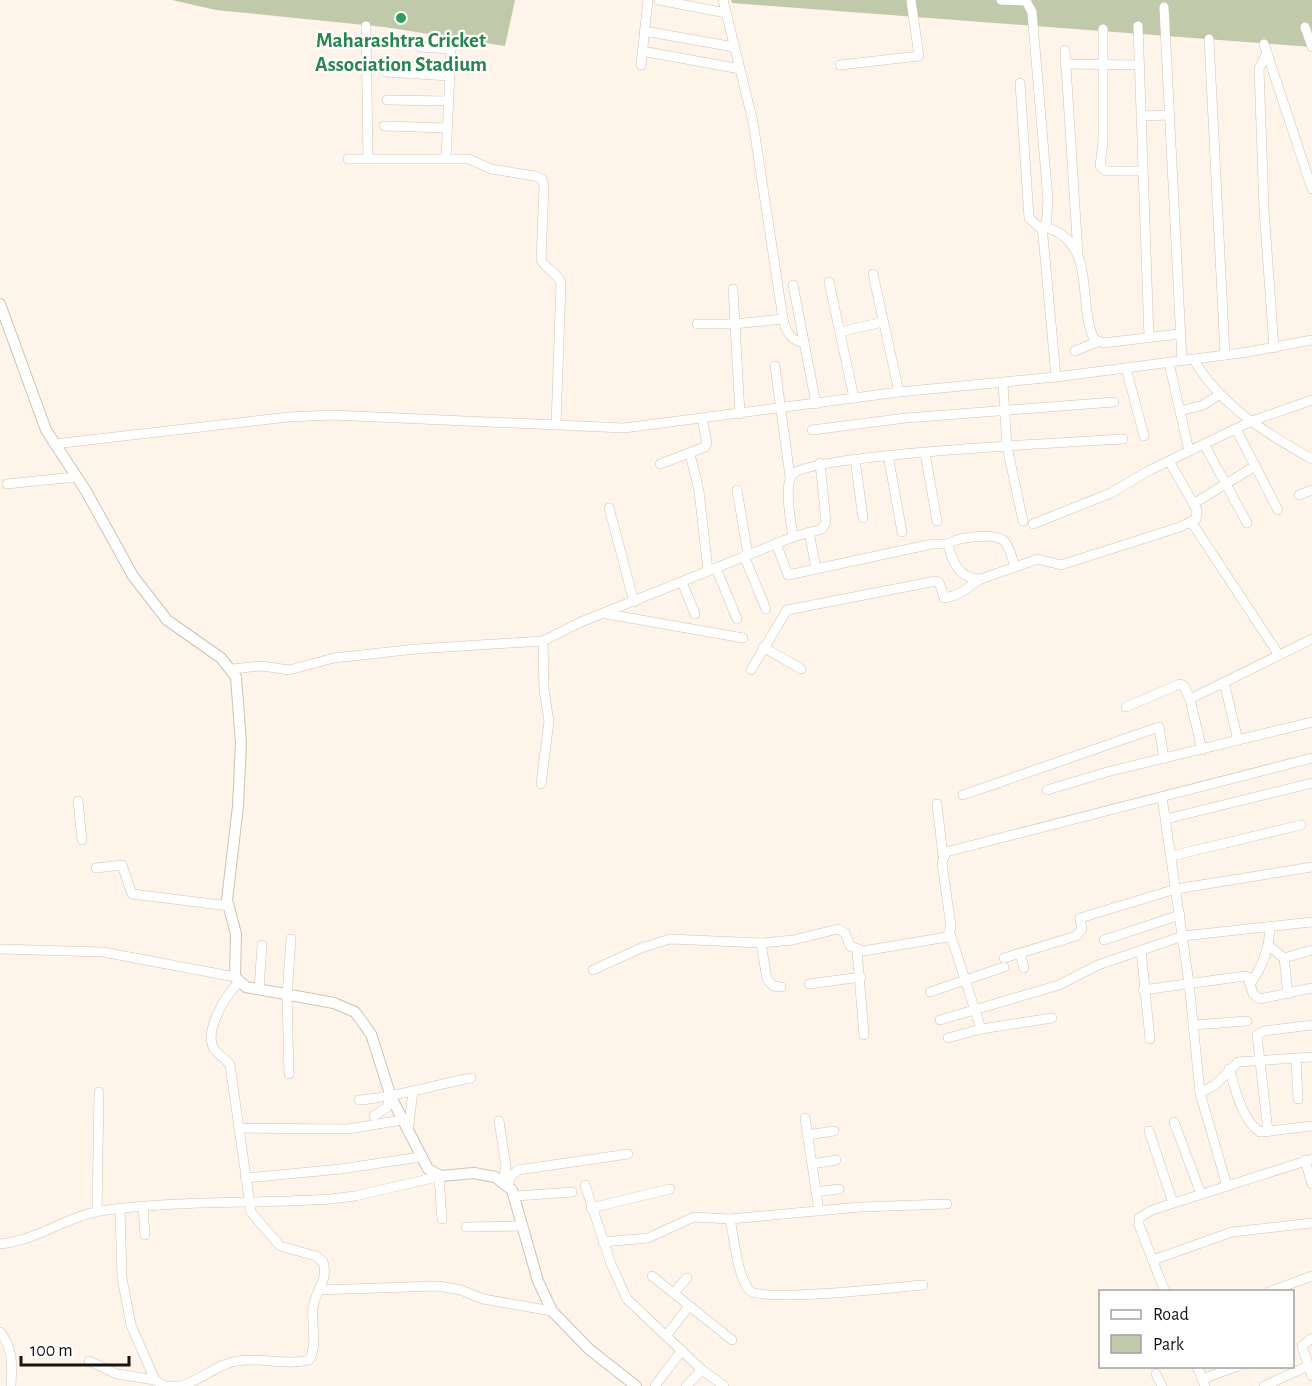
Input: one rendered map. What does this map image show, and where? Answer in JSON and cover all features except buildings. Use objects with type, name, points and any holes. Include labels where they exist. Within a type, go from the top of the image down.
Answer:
[{"type":"street","points":[[640,65],[648,0]]},
{"type":"street","points":[[659,0],[726,13]]},
{"type":"street","points":[[723,0],[758,148],[783,319],[790,335],[804,343]]},
{"type":"street","points":[[840,65],[919,56],[910,0]]},
{"type":"street","points":[[1001,0],[1026,1],[1032,12],[1048,200],[1042,227],[1056,377]]},
{"type":"street","points":[[1164,8],[1182,361]]},
{"type":"street","points":[[366,26],[368,159]]},
{"type":"street","points":[[1138,26],[1149,337]]},
{"type":"street","points":[[1305,27],[1312,47]]},
{"type":"street","points":[[1103,29],[1103,141],[1100,166],[1106,171],[1143,171]]},
{"type":"street","points":[[644,31],[734,47]]},
{"type":"street","points":[[1209,39],[1225,355]]},
{"type":"street","points":[[420,47],[451,49],[446,158]]},
{"type":"street","points":[[1274,348],[1264,209],[1259,69],[1265,48],[1309,167],[1312,189]]},
{"type":"street","points":[[1065,50],[1078,257],[1083,271],[1091,333],[1098,342]]},
{"type":"street","points":[[642,51],[740,69]]},
{"type":"street","points":[[1065,64],[1139,65]]},
{"type":"street","points":[[386,72],[450,76]]},
{"type":"street","points":[[1020,83],[1029,218],[1042,227],[1059,233],[1078,257]]},
{"type":"street","points":[[387,100],[449,101]]},
{"type":"street","points":[[1141,116],[1169,116]]},
{"type":"street","points":[[384,126],[447,128]]},
{"type":"street","points":[[348,159],[469,159],[491,169],[540,177],[544,183],[541,259],[543,264],[558,275],[561,283],[556,425]]},
{"type":"street","points":[[873,274],[899,392]]},
{"type":"street","points":[[829,282],[854,398]]},
{"type":"street","points":[[793,285],[816,404]]},
{"type":"street","points":[[733,289],[740,414]]},
{"type":"street","points":[[0,304],[29,390],[54,444],[133,576],[160,612],[232,669],[238,688],[241,743],[229,906],[236,934],[237,980],[213,1025],[212,1042],[214,1050],[230,1065],[248,1203],[254,1218],[280,1246],[316,1256],[323,1262],[325,1278],[313,1306],[313,1349],[309,1360],[280,1363],[235,1361],[192,1383],[179,1386],[165,1386],[155,1380],[117,1374],[89,1361]]},
{"type":"street","points":[[697,324],[734,324],[783,319]]},
{"type":"street","points":[[840,332],[884,322]]},
{"type":"street","points":[[1075,351],[1098,342],[1179,334]]},
{"type":"street","points":[[54,444],[288,417],[332,415],[457,418],[624,428],[702,420],[899,392],[1003,384],[1194,360],[1312,340]]},
{"type":"street","points":[[1194,360],[1220,395],[1252,421],[1312,459]]},
{"type":"street","points":[[1169,363],[1189,451]]},
{"type":"street","points":[[774,366],[790,477],[788,483],[793,537]]},
{"type":"street","points":[[1126,368],[1144,436]]},
{"type":"street","points":[[1003,384],[1006,447],[1023,521]]},
{"type":"street","points":[[1180,411],[1203,405],[1220,395]]},
{"type":"street","points":[[1033,524],[1111,493],[1169,461],[1252,421],[1312,400]]},
{"type":"street","points":[[812,430],[888,420],[1114,402]]},
{"type":"street","points":[[660,464],[705,447],[707,443],[702,420]]},
{"type":"street","points":[[1236,429],[1278,510]]},
{"type":"street","points":[[790,477],[800,468],[820,463],[888,455],[1124,439]]},
{"type":"street","points":[[1204,444],[1247,523]]},
{"type":"street","points":[[925,453],[937,521]]},
{"type":"street","points":[[690,454],[699,491],[712,569],[736,619]]},
{"type":"street","points":[[888,455],[902,532]]},
{"type":"street","points":[[855,459],[863,518]]},
{"type":"street","points":[[948,544],[957,568],[973,579],[981,579],[1038,559],[1060,565],[1192,523],[1198,515],[1169,461]]},
{"type":"street","points":[[232,669],[262,666],[289,670],[346,657],[416,649],[543,640],[776,543],[822,529],[826,522],[820,463]]},
{"type":"street","points":[[1193,504],[1255,466]]},
{"type":"street","points":[[8,484],[75,477]]},
{"type":"street","points":[[737,490],[746,556],[766,609]]},
{"type":"street","points":[[1299,495],[1312,490]]},
{"type":"street","points":[[609,508],[634,602]]},
{"type":"street","points":[[1192,523],[1279,654]]},
{"type":"street","points":[[809,532],[816,568]]},
{"type":"street","points":[[776,543],[788,575],[932,544],[948,544],[961,538],[996,537],[1006,544],[1015,567]]},
{"type":"street","points":[[751,670],[783,614],[794,608],[936,581],[939,582],[944,598],[965,592],[981,579]]},
{"type":"street","points":[[682,582],[695,614]]},
{"type":"street","points":[[607,614],[743,638]]},
{"type":"street","points":[[1190,699],[1312,639]]},
{"type":"street","points":[[541,784],[549,721],[544,690],[543,640]]},
{"type":"street","points":[[763,647],[801,669]]},
{"type":"street","points":[[1224,682],[1238,740]]},
{"type":"street","points":[[1126,707],[1180,684],[1190,699],[1202,750]]},
{"type":"street","points":[[1047,790],[1107,772],[1312,722]]},
{"type":"street","points":[[963,795],[1159,727],[1164,759]]},
{"type":"street","points":[[943,856],[951,849],[1312,758]]},
{"type":"street","points":[[1166,819],[1312,783]]},
{"type":"street","points":[[1162,797],[1183,936],[1200,1093],[1227,1186]]},
{"type":"street","points":[[78,801],[82,840]]},
{"type":"street","points":[[937,804],[950,933],[981,1029]]},
{"type":"street","points":[[1172,856],[1301,825]]},
{"type":"street","points":[[96,868],[122,865],[132,894],[229,906]]},
{"type":"street","points":[[930,992],[965,980],[1020,953],[1076,936],[1082,929],[1080,918],[1085,916],[1176,889],[1312,867]]},
{"type":"street","points":[[1104,940],[1180,915]]},
{"type":"street","points":[[940,1020],[1059,985],[1098,965],[1183,936],[1312,922]]},
{"type":"street","points":[[1251,983],[1261,968],[1269,946],[1270,927]]},
{"type":"street","points":[[593,970],[641,948],[670,939],[761,943],[793,940],[838,929],[842,930],[850,946],[857,951],[947,937],[950,933]]},
{"type":"street","points":[[289,1074],[286,995],[291,939]]},
{"type":"street","points":[[761,943],[766,979],[773,986],[781,987]]},
{"type":"street","points":[[259,988],[262,945]]},
{"type":"street","points":[[1269,946],[1284,958],[1288,994]]},
{"type":"street","points":[[0,949],[103,952],[237,980],[246,987],[334,1003],[355,1012],[371,1034],[391,1097],[420,1156],[428,1169],[440,1176]]},
{"type":"street","points":[[1141,950],[1143,990],[1150,1039]]},
{"type":"street","points":[[1284,958],[1312,950]]},
{"type":"street","points":[[857,951],[861,977],[864,1035]]},
{"type":"street","points":[[1020,953],[1024,968]]},
{"type":"street","points":[[1143,990],[1245,976],[1251,983],[1252,994],[1260,999],[1312,988]]},
{"type":"street","points":[[809,984],[861,977]]},
{"type":"street","points":[[948,1038],[981,1029],[1052,1018]]},
{"type":"street","points":[[1193,1025],[1247,1021]]},
{"type":"street","points":[[1268,1132],[1256,1039],[1259,1032],[1312,1025]]},
{"type":"street","points":[[1200,1093],[1215,1085],[1238,1062],[1312,1057]]},
{"type":"street","points":[[1296,1059],[1298,1099]]},
{"type":"street","points":[[1229,1069],[1254,1128],[1260,1132],[1268,1132],[1312,1126]]},
{"type":"street","points":[[359,1100],[391,1097],[471,1078]]},
{"type":"street","points":[[408,1132],[413,1090]]},
{"type":"street","points":[[97,1212],[99,1092]]},
{"type":"street","points":[[374,1116],[387,1107],[391,1097]]},
{"type":"street","points":[[805,1118],[819,1211]]},
{"type":"street","points":[[238,1128],[348,1129],[402,1120]]},
{"type":"street","points":[[499,1120],[506,1167],[505,1183]]},
{"type":"street","points":[[1174,1122],[1201,1194]]},
{"type":"street","points":[[807,1135],[834,1131]]},
{"type":"street","points":[[1149,1131],[1173,1203]]},
{"type":"street","points":[[505,1183],[518,1170],[628,1154]]},
{"type":"street","points":[[245,1178],[341,1169],[420,1156]]},
{"type":"street","points":[[1164,1290],[1139,1225],[1139,1218],[1152,1210],[1308,1159],[1312,1184]]},
{"type":"street","points":[[812,1164],[836,1160]]},
{"type":"street","points":[[0,1244],[35,1238],[97,1212],[143,1206],[248,1203],[355,1196],[440,1176],[474,1173],[505,1183],[516,1196],[538,1281],[552,1311],[590,1350],[636,1386]]},
{"type":"street","points":[[440,1176],[442,1219]]},
{"type":"street","points":[[585,1185],[603,1242],[627,1299],[702,1370],[724,1386]]},
{"type":"street","points":[[816,1192],[839,1189]]},
{"type":"street","points":[[591,1208],[670,1190]]},
{"type":"street","points":[[516,1196],[572,1192]]},
{"type":"street","points":[[603,1242],[648,1238],[694,1218],[730,1219],[819,1211],[947,1204]]},
{"type":"street","points":[[143,1206],[145,1235]]},
{"type":"street","points":[[120,1209],[125,1302],[134,1335],[155,1380]]},
{"type":"street","points":[[730,1219],[741,1270],[749,1291],[754,1294],[787,1296],[923,1285]]},
{"type":"street","points":[[1154,1260],[1232,1232],[1312,1223]]},
{"type":"street","points":[[466,1227],[524,1226]]},
{"type":"street","points":[[652,1275],[732,1340]]},
{"type":"street","points":[[1274,1290],[1312,1276]]},
{"type":"street","points":[[674,1293],[687,1278]]},
{"type":"street","points":[[319,1290],[444,1287],[483,1299],[552,1311]]},
{"type":"street","points":[[667,1335],[689,1306]]},
{"type":"street","points":[[0,1332],[7,1341],[13,1358],[11,1386]]},
{"type":"street","points":[[1264,1386],[1310,1371],[1297,1348],[1312,1338]]},
{"type":"street","points":[[655,1386],[682,1350]]},
{"type":"street","points":[[1203,1382],[1234,1368]]},
{"type":"street","points":[[686,1386],[702,1370]]},
{"type":"street","points":[[1156,1374],[1162,1386]]},
{"type":"green space","name":"Maharashtra Cricket Association Stadium","points":[[172,0],[515,0],[505,46],[384,27],[216,10]]},
{"type":"green space","points":[[731,0],[1312,0],[1312,47],[732,3]]},
{"type":"place","name":"Maharashtra Cricket Association Stadium","points":[[401,18]]}]
